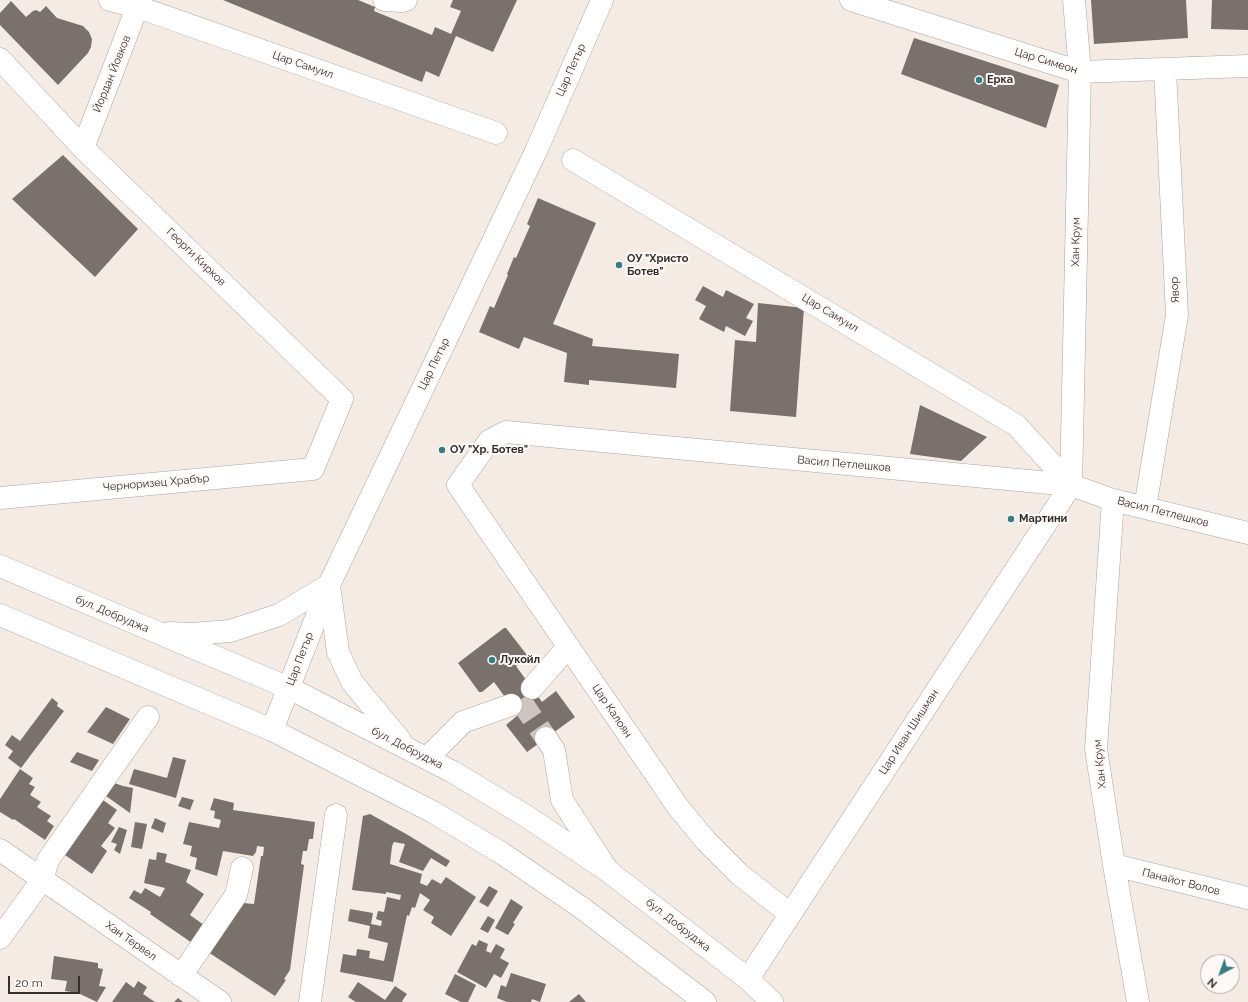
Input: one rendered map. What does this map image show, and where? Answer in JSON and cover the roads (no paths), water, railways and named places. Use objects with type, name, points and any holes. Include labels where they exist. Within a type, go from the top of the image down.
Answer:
[{"type":"street","name":"Цар Самуил","points":[[110,0],[139,4],[496,133]]},
{"type":"street","points":[[384,0],[406,0]]},
{"type":"street","name":"Цар Петър","points":[[272,730],[329,585],[536,151],[602,0]]},
{"type":"street","name":"Цар Симеон","points":[[851,0],[1080,72],[1248,66]]},
{"type":"street","name":"Хан Крум","points":[[1071,485],[1080,72],[1074,0]]},
{"type":"street","name":"Йордан Йовков","points":[[82,148],[139,4]]},
{"type":"street","name":"Георги Кирков","points":[[0,59],[82,148],[342,399],[313,468]]},
{"type":"street","name":"Явор","points":[[1145,508],[1176,315],[1165,69]]},
{"type":"street","name":"Цар Самуил","points":[[573,160],[1016,425],[1071,485]]},
{"type":"street","name":"Васил Петлешков","points":[[458,485],[489,441],[506,432],[1071,485],[1113,500],[1248,533]]},
{"type":"street","name":"Черноризец Храбър","points":[[0,498],[313,468]]},
{"type":"street","name":"Цар Калоян","points":[[458,485],[678,807],[706,841],[739,874],[790,914]]},
{"type":"street","name":"Цар Иван Шишман","points":[[748,979],[1071,485]]},
{"type":"street","name":"Хан Крум","points":[[1113,500],[1096,749],[1114,865],[1138,1002]]},
{"type":"street","name":"бул. Добруджа","points":[[0,566],[289,688],[453,772],[526,816],[608,871],[748,979],[772,1002]]},
{"type":"street","points":[[154,632],[192,634],[230,631],[279,615],[329,585],[338,652],[352,682],[404,746]]},
{"type":"street","points":[[0,615],[272,730],[433,812],[503,854],[582,908],[706,1002]]},
{"type":"street","points":[[532,688],[568,647]]},
{"type":"street","points":[[427,758],[463,722],[511,705]]},
{"type":"street","points":[[0,938],[42,880],[48,860],[148,717]]},
{"type":"street","points":[[546,738],[554,750],[562,800],[608,871]]},
{"type":"street","points":[[310,1002],[336,815]]},
{"type":"street","name":"Хан Тервел","points":[[0,850],[220,1002]]},
{"type":"street","name":"Панайот Волов","points":[[1114,865],[1248,898]]},
{"type":"street","points":[[181,976],[236,895],[242,868]]},
{"type":"tunnel","points":[[520,700],[546,738]]},
{"type":"place","name":"Ерка","points":[[979,80]]},
{"type":"place","name":"ОУ \"Христо Ботев\"","points":[[619,265]]},
{"type":"place","name":"ОУ \"Хр. Ботев\"","points":[[442,450]]},
{"type":"place","name":"Мартини","points":[[1011,519]]},
{"type":"place","name":"Лукойл","points":[[492,660]]}]
